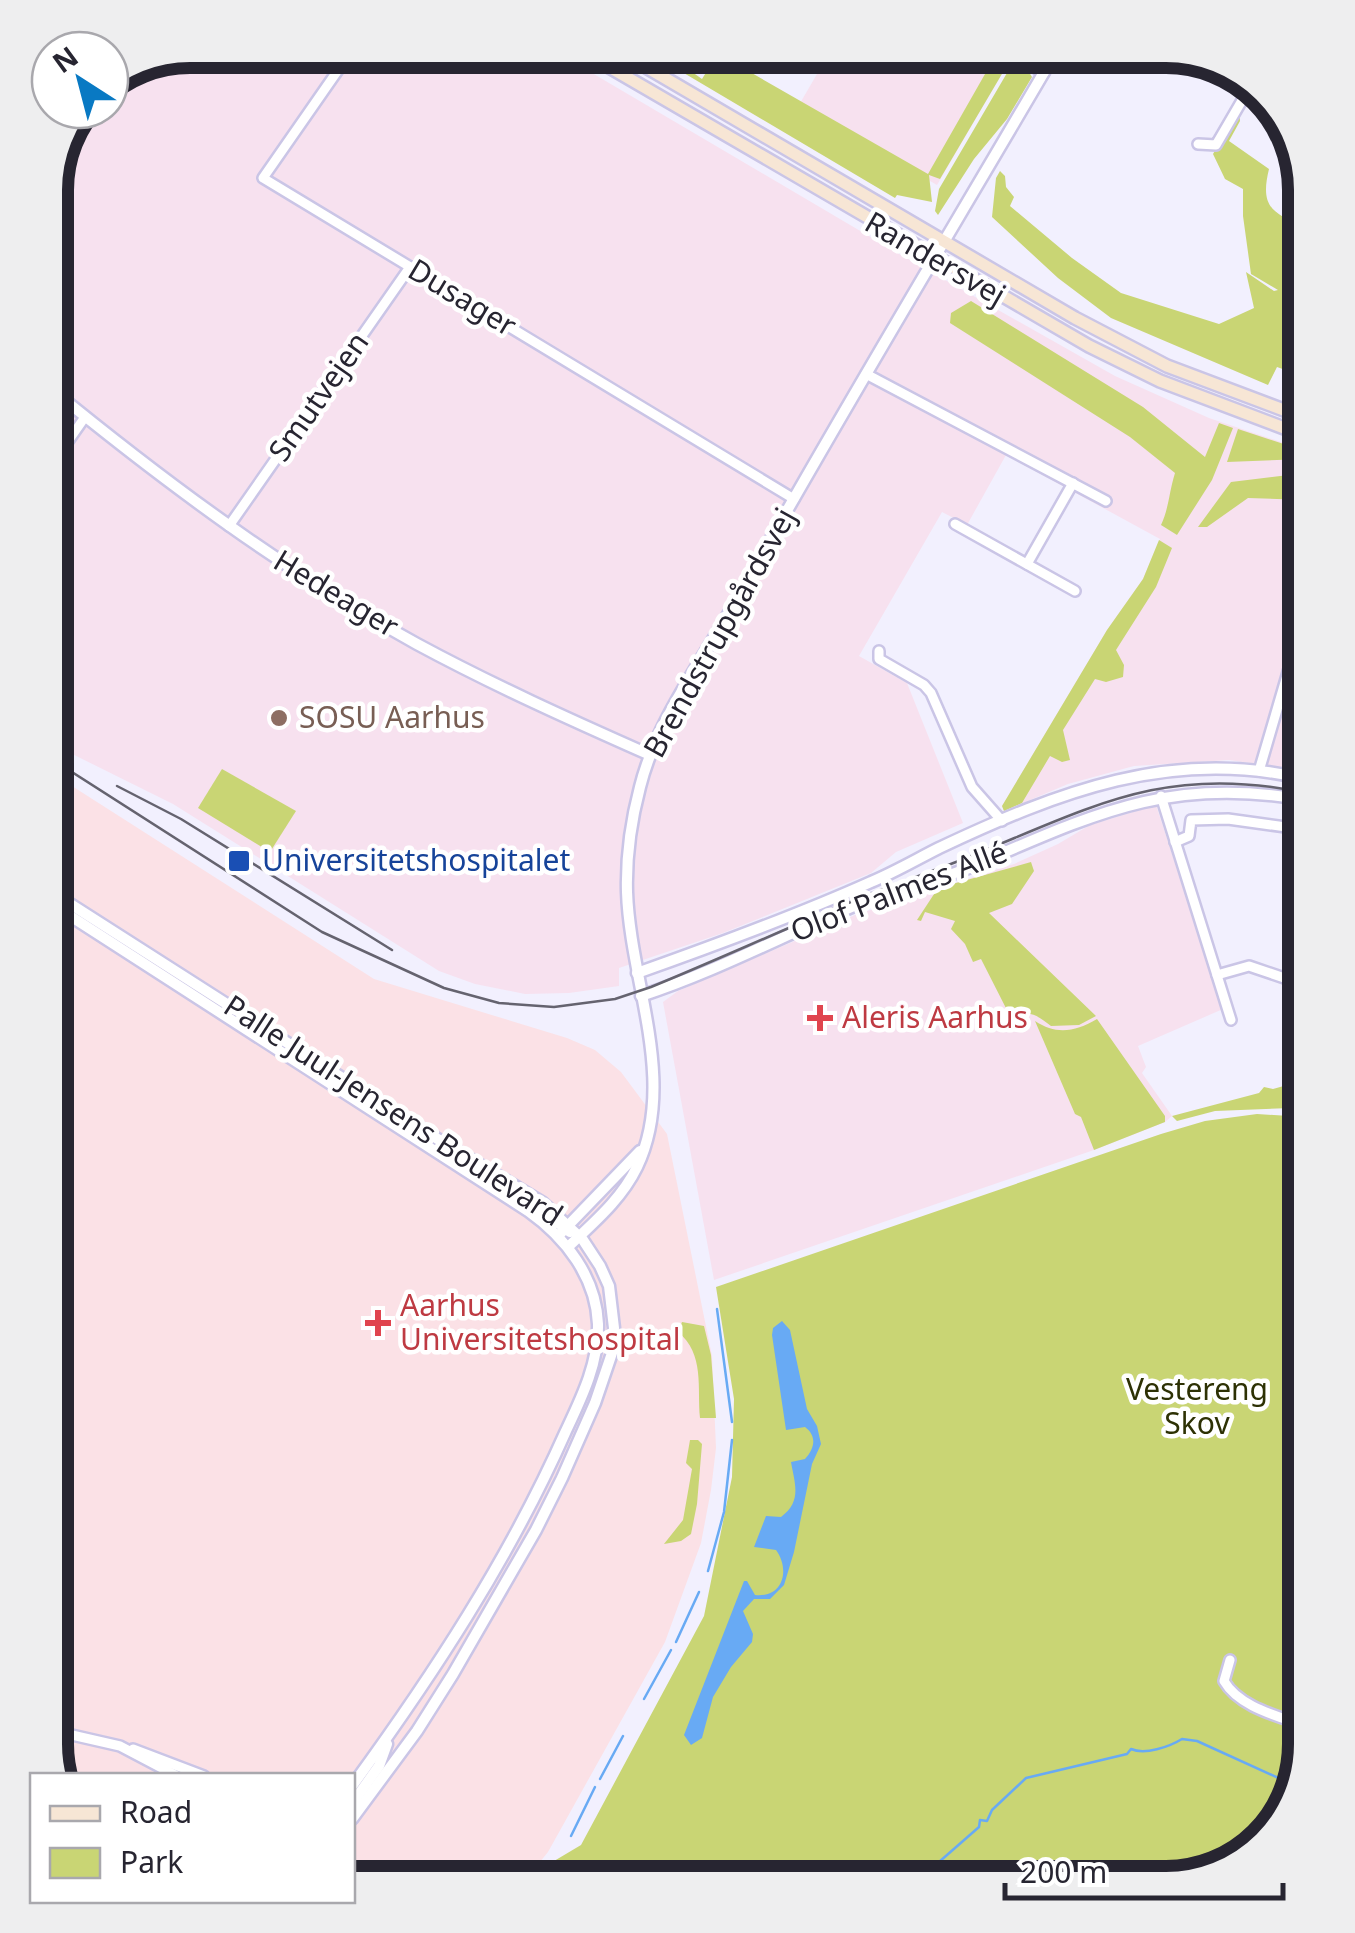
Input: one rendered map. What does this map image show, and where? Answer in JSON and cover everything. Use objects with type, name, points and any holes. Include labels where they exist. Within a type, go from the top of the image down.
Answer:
[{"type":"main road","name":"Randersvej","points":[[611,68],[1090,346],[1142,372],[1288,430]]},
{"type":"main road","name":"Randersvej","points":[[647,68],[1075,318],[1167,366],[1288,412]]},
{"type":"street","name":"Dusager","points":[[340,68],[264,178],[794,498]]},
{"type":"street","points":[[1036,68],[1044,73]]},
{"type":"street","name":"Brendstrupgårdsvej","points":[[570,1232],[606,1211],[634,1173],[652,1112],[654,1075],[627,894],[627,859],[634,815],[650,755],[794,498],[1047,68]]},
{"type":"street","points":[[1198,144],[1216,144],[1244,96]]},
{"type":"street","name":"Smutvejen","points":[[228,526],[410,267]]},
{"type":"street","points":[[866,374],[1106,501]]},
{"type":"street","name":"Hedeager","points":[[68,403],[228,526],[310,580],[418,644],[525,700],[650,755]]},
{"type":"street","points":[[68,441],[85,417]]},
{"type":"street","points":[[1027,564],[1073,484]]},
{"type":"street","points":[[956,524],[1075,591]]},
{"type":"street","name":"Olof Palmes Allé","points":[[879,651],[879,659],[931,693],[972,788],[1002,821]]},
{"type":"street","points":[[1260,771],[1288,673]]},
{"type":"street","name":"Olof Palmes Allé","points":[[638,973],[765,927],[1079,790],[1141,773],[1207,768],[1288,777]]},
{"type":"street","name":"Olof Palmes Allé","points":[[640,996],[873,899],[965,869],[1089,816],[1161,796],[1231,791],[1288,798]]},
{"type":"street","points":[[1161,796],[1231,1020]]},
{"type":"street","points":[[1175,842],[1189,836],[1191,820],[1228,819],[1288,827]]},
{"type":"street","name":"Palle Juul-Jensens Boulevard","points":[[68,903],[523,1190],[570,1232],[600,1266],[613,1307],[612,1353],[600,1393],[542,1518],[417,1731],[355,1816]]},
{"type":"street","name":"Palle Juul-Jensens Boulevard","points":[[68,915],[480,1179],[534,1205],[570,1232]]},
{"type":"street","points":[[1217,975],[1249,966],[1288,979]]},
{"type":"street","points":[[570,1232],[644,1146]]},
{"type":"street","name":"Palle Juul-Jensens Boulevard","points":[[355,1780],[462,1626],[548,1471],[586,1387],[597,1342],[597,1311],[585,1276],[568,1248],[570,1232]]},
{"type":"street","points":[[1230,1660],[1224,1681],[1228,1689],[1254,1706],[1288,1719]]},
{"type":"street","points":[[355,1800],[379,1766],[393,1729]]},
{"type":"street","points":[[68,1734],[142,1750],[197,1773]]},
{"type":"street","points":[[120,1746],[171,1773]]},
{"type":"shaded area","points":[[584,68],[1115,376],[1209,418],[1288,444],[1288,769],[1229,760],[1134,766],[1068,784],[1004,811],[1002,806],[1107,630],[1143,579],[1160,539],[1006,455],[967,525],[942,512],[859,656],[907,683],[963,823],[896,852],[871,873],[723,933],[619,968],[619,986],[525,994],[475,984],[439,971],[173,804],[68,752],[68,182],[84,130],[130,130],[130,84],[166,70]]},
{"type":"shaded area","points":[[821,68],[1005,68],[937,185],[799,105]]},
{"type":"shaded area","name":"Aarhus Universitetshospital","points":[[68,784],[374,979],[595,1050],[621,1072],[667,1134],[712,1356],[716,1448],[711,1490],[701,1543],[665,1642],[537,1865],[355,1865],[355,1773],[72,1773],[68,1744]]},
{"type":"shaded area","points":[[1156,805],[1223,1009],[1138,1046],[1146,1067],[1142,1073],[1172,1116],[1094,1150],[714,1280],[663,1002],[678,991],[855,915],[1014,864],[1090,825]]},
{"type":"green space","points":[[675,68],[686,68],[702,79],[709,68],[743,68],[928,174],[988,68],[1005,68],[940,179],[929,175],[932,202],[897,195],[895,198]]},
{"type":"green space","points":[[1010,68],[1027,69],[1032,77],[1007,119],[974,159],[938,215],[935,211],[939,189]]},
{"type":"green space","points":[[1239,110],[1240,121],[1229,141],[1269,169],[1267,200],[1288,219],[1288,371],[1277,367],[1268,385],[1111,318],[1058,278],[992,217],[1000,171],[1014,197],[1010,206],[1121,293],[1219,324],[1254,308],[1246,272],[1278,290],[1251,274],[1243,189],[1225,179],[1213,154]]},
{"type":"green space","points":[[971,301],[1143,407],[1205,457],[1219,423],[1233,428],[1212,480],[1177,535],[1161,525],[1175,473],[1130,437],[950,323],[951,313]]},
{"type":"green space","points":[[1238,429],[1288,445],[1288,460],[1227,462]]},
{"type":"green space","points":[[1288,475],[1288,499],[1248,498],[1207,527],[1198,527],[1231,482]]},
{"type":"green space","points":[[1159,540],[1172,548],[1156,587],[1116,650],[1124,665],[1123,677],[1106,682],[1095,679],[1063,730],[1070,760],[1062,762],[1050,756],[1022,803],[1004,811],[1002,806],[1107,630],[1143,579]]},
{"type":"green space","points":[[222,769],[296,811],[270,852],[198,808]]},
{"type":"green space","points":[[1031,862],[1034,871],[1012,904],[989,913],[1096,1016],[1079,1025],[1051,1026],[1028,1014],[1011,1018],[981,959],[973,962],[965,944],[951,929],[955,921],[925,912],[921,921],[917,920],[938,888]]},
{"type":"green space","points":[[1097,1019],[1165,1116],[1165,1122],[1094,1150],[1035,1021],[1066,1030]]},
{"type":"green space","points":[[1288,1085],[1288,1108],[1215,1111],[1177,1121],[1172,1116],[1259,1093],[1264,1087]]},
{"type":"green space","name":"Vestereng Skov","points":[[1257,1114],[1288,1116],[1288,1744],[1278,1790],[1252,1830],[1212,1856],[1166,1866],[547,1865],[581,1845],[704,1616],[732,1477],[734,1399],[716,1287],[1205,1121]]},
{"type":"green space","points":[[682,1322],[704,1326],[711,1355],[716,1418],[700,1418],[696,1361],[678,1332]]},
{"type":"green space","points":[[690,1440],[702,1444],[691,1534],[681,1541],[664,1544],[683,1520],[692,1469],[686,1463]]},
{"type":"water","points":[[782,1321],[790,1330],[807,1409],[821,1444],[812,1464],[784,1585],[770,1599],[754,1599],[743,1611],[753,1634],[752,1642],[713,1697],[702,1738],[691,1745],[684,1735],[744,1581],[755,1595],[765,1595],[782,1581],[783,1565],[776,1550],[754,1547],[766,1516],[781,1517],[792,1505],[795,1492],[791,1462],[805,1459],[813,1446],[813,1438],[805,1427],[786,1430],[772,1335],[773,1328]]},
{"type":"waterway","points":[[717,1309],[732,1422]]},
{"type":"waterway","points":[[708,1571],[724,1512],[732,1440]]},
{"type":"waterway","points":[[676,1642],[699,1592]]},
{"type":"waterway","points":[[644,1699],[671,1650]]},
{"type":"waterway","points":[[600,1779],[623,1736]]},
{"type":"waterway","points":[[939,1862],[979,1827],[980,1820],[987,1821],[992,1810],[1026,1778],[1127,1754],[1131,1749],[1150,1751],[1182,1739],[1197,1741],[1282,1779]]},
{"type":"waterway","points":[[571,1836],[595,1787]]},
{"type":"tram line","points":[[68,770],[322,932],[444,988],[499,1003],[554,1007],[615,999],[651,987],[880,890],[1127,796],[1209,783],[1288,790]]},
{"type":"tram line","points":[[117,786],[181,819],[392,950]]},
{"type":"place","name":"SOSU Aarhus","points":[[279,718]]},
{"type":"place","name":"Universitetshospitalet","points":[[239,861]]},
{"type":"place","name":"Aleris Aarhus","points":[[820,1018]]},
{"type":"place","name":"Aarhus Universitetshospital","points":[[378,1323]]}]
